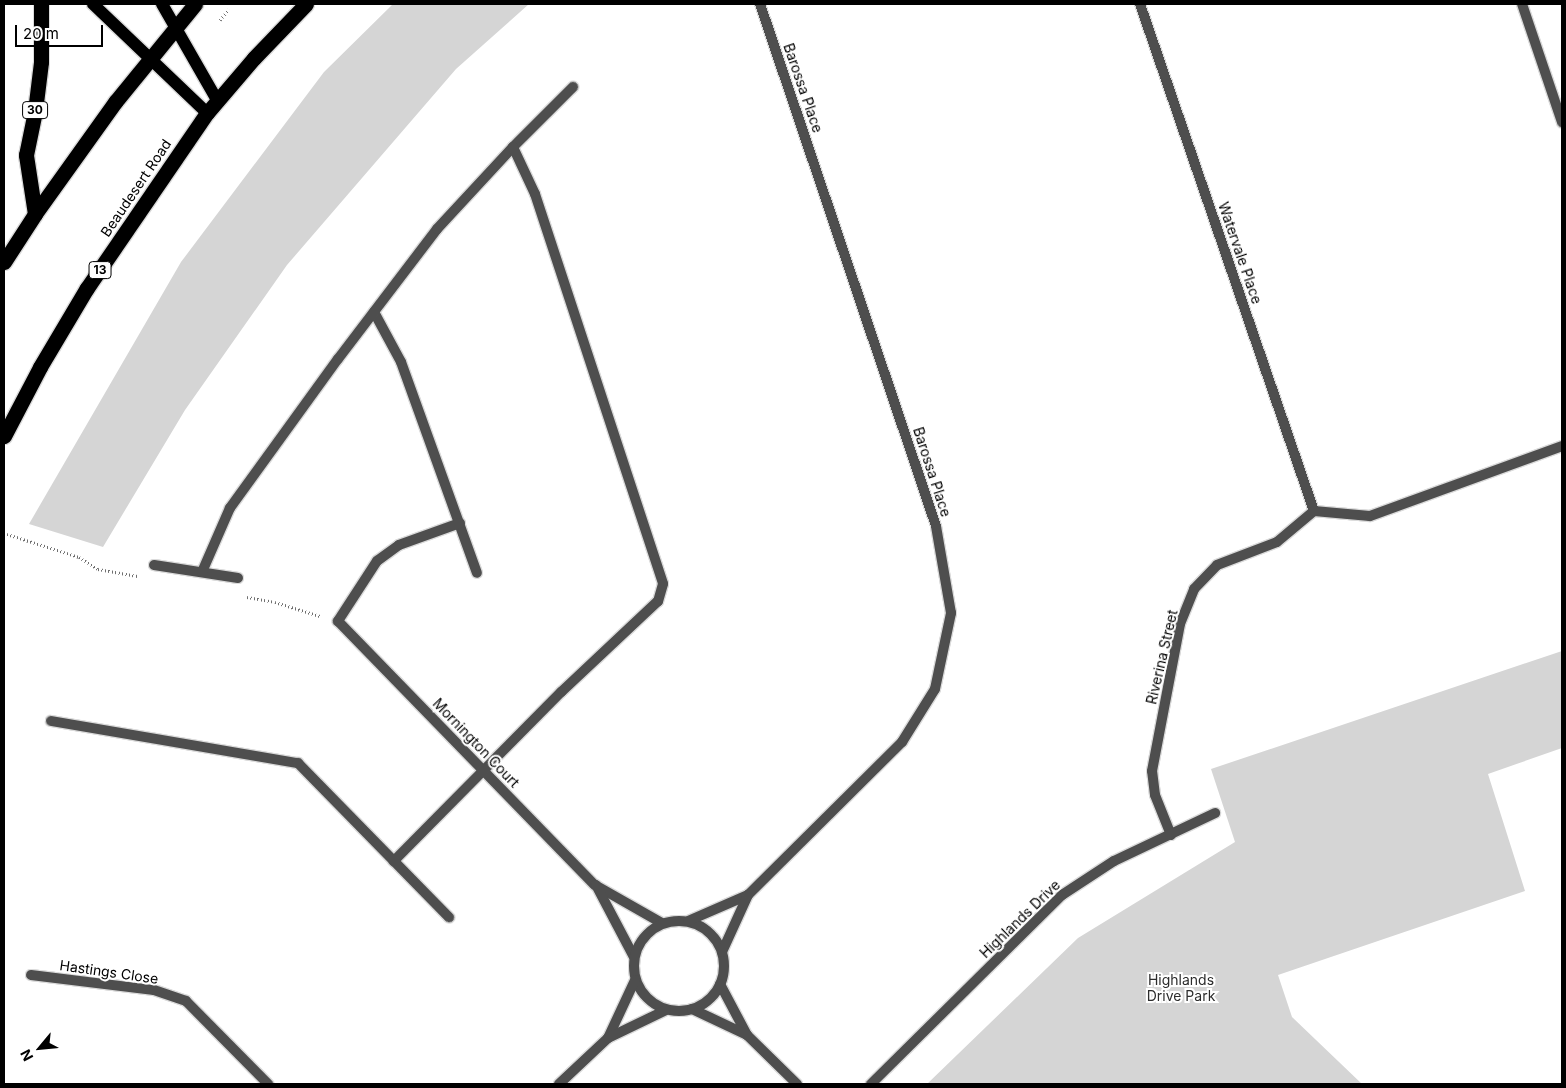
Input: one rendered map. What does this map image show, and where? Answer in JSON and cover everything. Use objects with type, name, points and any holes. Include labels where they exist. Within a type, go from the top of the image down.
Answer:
[{"type":"highway","name":"30","points":[[35,214],[26,155],[35,111],[41,62],[41,4]]},
{"type":"highway","points":[[4,262],[35,214],[116,101],[195,4]]},
{"type":"highway","name":"Beaudesert Road","points":[[4,436],[40,367],[88,288],[207,112],[306,4]]},
{"type":"main road","points":[[93,4],[207,112]]},
{"type":"main road","points":[[162,4],[174,29],[218,100]]},
{"type":"street","name":"Barossa Place","points":[[688,922],[748,895],[902,742],[935,689],[951,613],[936,526],[760,4]]},
{"type":"street","name":"Watervale Place","points":[[1140,4],[1314,512]]},
{"type":"street","points":[[1522,4],[1562,122]]},
{"type":"street","points":[[202,572],[230,508],[436,229],[513,147],[573,87]]},
{"type":"street","points":[[394,861],[561,692],[658,602],[663,584],[535,194],[513,147]]},
{"type":"street","points":[[374,312],[401,362],[477,573]]},
{"type":"street","points":[[1314,512],[1370,516],[1562,446]]},
{"type":"street","name":"Riverina Street","points":[[1171,835],[1155,795],[1152,771],[1180,624],[1194,589],[1216,565],[1277,542],[1314,512]]},
{"type":"street","name":"Mornington Court","points":[[460,523],[399,545],[377,560],[338,621],[595,885],[634,957]]},
{"type":"street","points":[[154,565],[238,578]]},
{"type":"street","points":[[51,721],[298,763],[449,917]]},
{"type":"street","name":"Highlands Drive","points":[[872,1084],[1062,895],[1114,861],[1215,813]]},
{"type":"street","name":"Mornington Court","points":[[595,885],[662,924]]},
{"type":"street","name":"Barossa Place","points":[[722,952],[748,895]]},
{"type":"street","points":[[675,921],[688,922],[702,927],[714,938],[722,952],[724,968],[720,984],[704,1004],[692,1009],[666,1010],[653,1003],[642,993],[636,980],[634,957],[644,937],[662,924],[675,921]]},
{"type":"street","name":"Hastings Close","points":[[31,976],[154,990],[186,1001],[268,1084]]},
{"type":"street","points":[[608,1038],[636,980]]},
{"type":"street","points":[[720,984],[747,1035],[797,1084]]},
{"type":"street","points":[[692,1009],[747,1035]]},
{"type":"street","points":[[559,1084],[608,1038],[666,1010]]},
{"type":"path","points":[[220,20],[229,9]]},
{"type":"green space","points":[[393,4],[529,4],[456,69],[287,265],[185,410],[103,547],[29,524],[181,262],[324,72]]},
{"type":"green space","name":"Highlands Drive Park","points":[[1562,651],[1562,748],[1488,774],[1525,891],[1278,975],[1292,1017],[1362,1084],[927,1084],[1078,938],[1235,842],[1211,769]]}]
